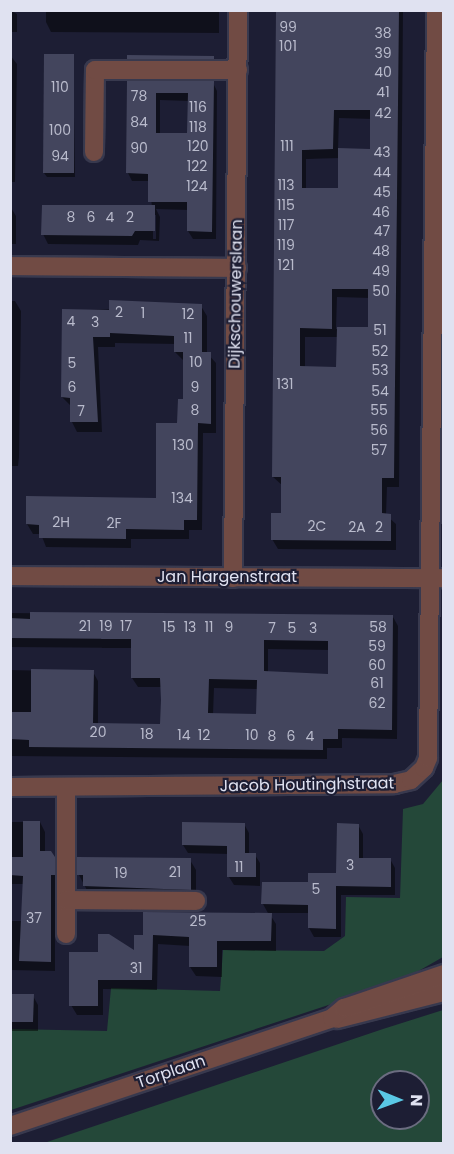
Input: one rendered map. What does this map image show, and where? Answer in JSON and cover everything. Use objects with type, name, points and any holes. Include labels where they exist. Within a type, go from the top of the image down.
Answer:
[{"type":"street","name":"Dijkschouwerslaan","points":[[232,578],[238,10]]},
{"type":"street","name":"Jacob Houtinghstraat","points":[[10,787],[394,784],[411,780],[429,758],[437,578],[436,10]]},
{"type":"street","points":[[94,152],[95,70],[238,70]]},
{"type":"street","points":[[10,266],[237,268]]},
{"type":"street","name":"Jan Hargenstraat","points":[[10,576],[437,578]]},
{"type":"street","points":[[66,787],[66,934]]},
{"type":"street","points":[[66,900],[196,901]]},
{"type":"street","name":"Torplaan","points":[[10,1126],[332,1018],[344,1008],[444,974]]},
{"type":"street","name":"Torplaan","points":[[332,1018],[345,1020],[444,992]]},
{"type":"green space","points":[[443,780],[443,957],[401,981],[11,1110],[11,1029],[107,1031],[111,988],[220,991],[223,950],[324,951],[345,936],[346,897],[400,898],[403,809],[423,804]]},
{"type":"green space","points":[[443,1010],[443,1143],[44,1143],[383,1029]]},
{"type":"building","points":[[276,10],[399,10],[394,478],[382,478],[382,513],[391,514],[391,541],[271,540],[271,513],[281,513],[281,477],[272,477]],"holes":[[[334,110],[370,110],[370,149],[338,148],[338,188],[302,188],[302,150],[333,149]],[[332,289],[368,289],[368,327],[337,327],[336,367],[300,366],[300,328],[332,329]]]},
{"type":"building","points":[[44,54],[74,54],[74,173],[43,173]]},
{"type":"building","points":[[127,55],[214,56],[214,59],[127,59]]},
{"type":"building","points":[[127,81],[214,81],[212,232],[187,231],[187,202],[148,202],[148,174],[126,173]],"holes":[[[156,93],[188,93],[187,133],[156,133]]]},
{"type":"building","points":[[42,205],[155,205],[155,231],[135,231],[132,236],[41,235]]},
{"type":"building","points":[[109,300],[202,304],[202,352],[211,352],[211,424],[198,423],[197,520],[184,520],[184,530],[126,529],[126,539],[39,538],[39,525],[26,524],[26,496],[156,498],[156,423],[177,423],[178,399],[183,399],[183,352],[174,352],[174,336],[110,333],[110,337],[93,337],[98,422],[70,422],[70,398],[61,397],[62,309],[109,310]]},
{"type":"building","points":[[30,612],[393,615],[392,730],[338,729],[338,739],[323,739],[323,750],[29,747],[29,740],[10,739],[10,712],[31,712],[31,669],[94,670],[93,723],[160,724],[161,700],[160,678],[131,678],[131,639],[10,638],[10,618],[30,619]],"holes":[[[264,640],[328,641],[328,674],[264,671]],[[209,679],[257,680],[256,714],[208,713]]]},
{"type":"building","points":[[23,821],[40,821],[40,851],[51,851],[55,857],[55,875],[51,875],[51,962],[19,961],[23,876],[10,875],[10,857],[23,857]]},
{"type":"building","points":[[182,822],[245,823],[245,853],[256,853],[256,877],[227,877],[227,846],[182,845]]},
{"type":"building","points":[[337,823],[359,824],[359,858],[391,858],[391,887],[336,886],[336,929],[308,928],[308,905],[261,904],[262,882],[308,882],[308,873],[336,873]]},
{"type":"building","points":[[77,857],[191,858],[191,890],[83,886],[83,875],[77,875]]},
{"type":"building","points":[[143,912],[272,913],[271,941],[217,941],[217,967],[189,967],[189,937],[153,935],[152,980],[98,980],[98,1006],[69,1006],[69,952],[98,952],[98,934],[109,934],[134,950],[134,935],[143,935]]},
{"type":"building","points":[[10,994],[34,994],[33,1022],[10,1022]]}]
